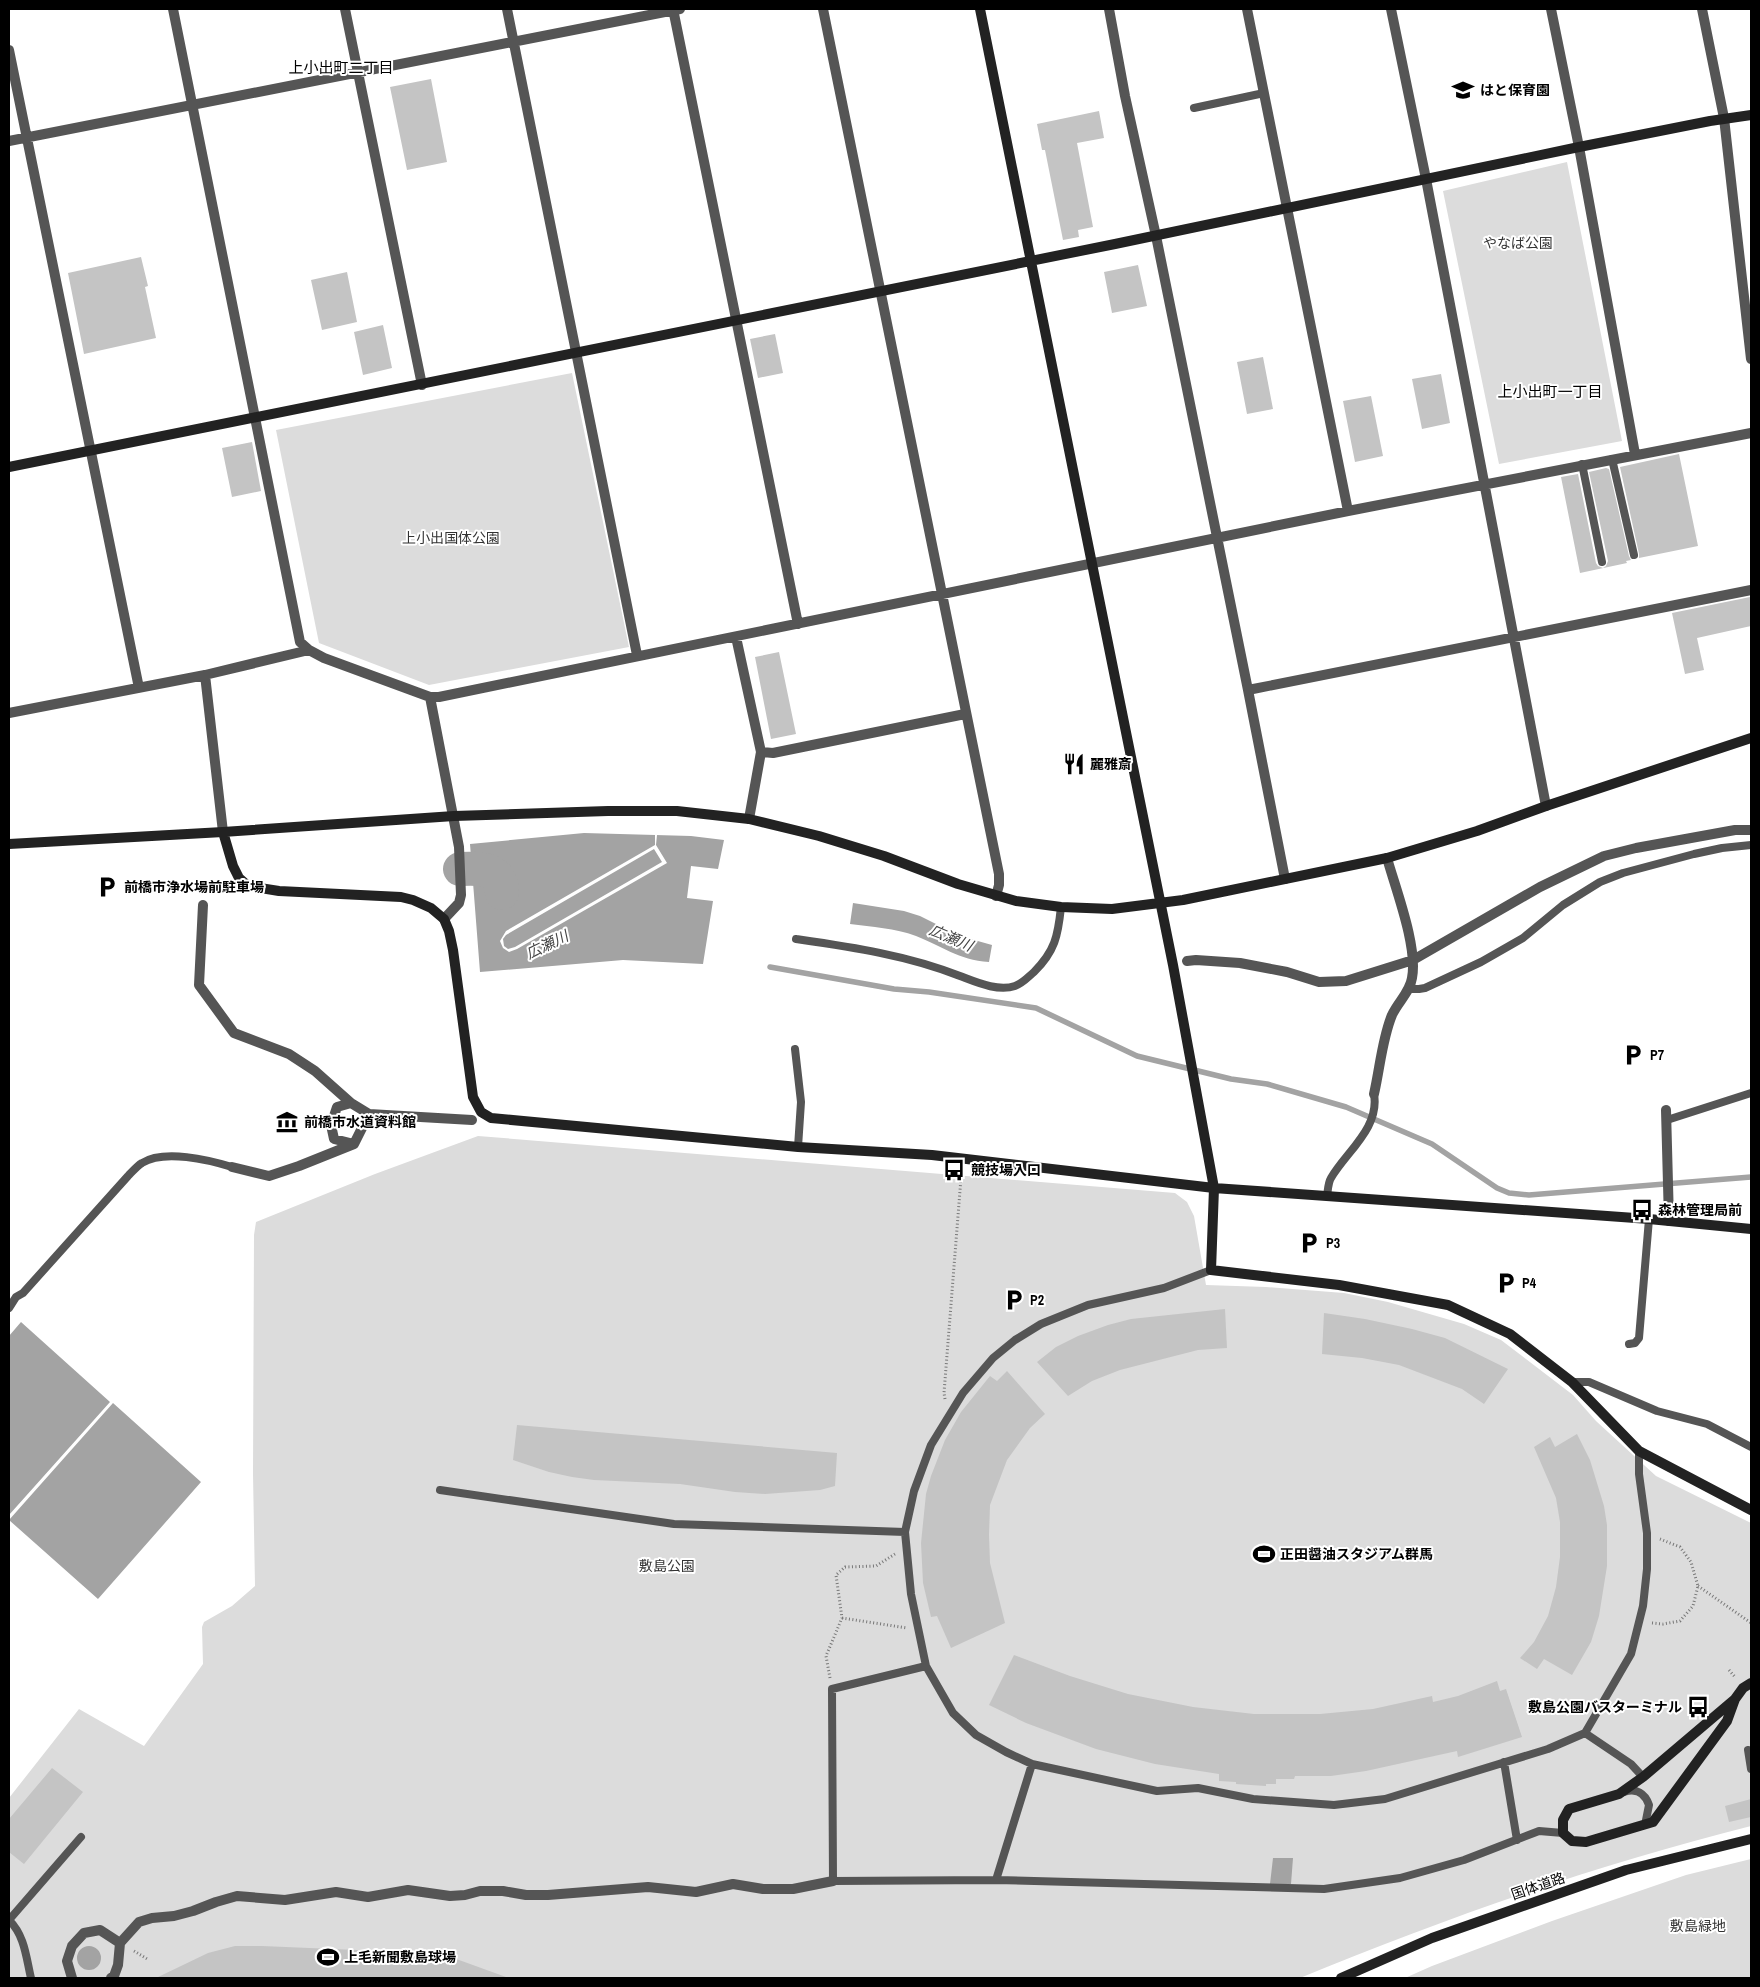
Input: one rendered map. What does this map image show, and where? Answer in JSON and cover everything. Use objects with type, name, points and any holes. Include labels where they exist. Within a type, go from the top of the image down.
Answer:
[{"type":"street","points":[[173,9],[300,642],[309,650],[324,658],[430,697],[736,637],[1612,458],[1751,433]]},
{"type":"street","points":[[345,9],[422,385]]},
{"type":"street","points":[[507,9],[637,655]]},
{"type":"street","points":[[9,142],[514,43],[676,9],[798,624]]},
{"type":"street","points":[[823,9],[999,874],[996,896]]},
{"type":"street","points":[[980,9],[1188,1044],[1214,1188],[1211,1270],[1339,1285],[1448,1305],[1510,1334],[1572,1382],[1638,1452],[1751,1510]]},
{"type":"street","points":[[1109,9],[1125,96],[1156,236],[1285,879]]},
{"type":"street","points":[[1247,9],[1348,511]]},
{"type":"street","points":[[1391,9],[1426,179],[1546,806]]},
{"type":"street","points":[[1551,9],[1579,147],[1635,454]]},
{"type":"street","points":[[1702,9],[1724,118],[1751,359]]},
{"type":"street","points":[[9,50],[139,688]]},
{"type":"street","points":[[9,468],[90,450],[422,385],[1156,236],[1579,147],[1724,118],[1751,115]]},
{"type":"street","points":[[1248,690],[1751,590]]},
{"type":"street","points":[[736,637],[761,752],[749,819]]},
{"type":"street","points":[[9,713],[204,675],[309,650]]},
{"type":"street","points":[[204,675],[223,832],[233,866],[239,878],[248,886],[279,890],[401,897],[422,904],[444,919],[453,950],[471,1089],[476,1106],[485,1116],[798,1147],[932,1155],[1214,1188],[1649,1219],[1751,1229]]},
{"type":"street","points":[[430,697],[459,847],[461,895],[459,903],[444,919]]},
{"type":"street","points":[[761,752],[773,753],[966,714]]},
{"type":"street","points":[[9,844],[454,816],[668,811],[749,819],[819,836],[884,856],[996,896],[1061,907],[1112,909],[1160,904],[1387,858],[1477,831],[1751,738]]},
{"type":"street","points":[[1187,961],[1240,963],[1287,972],[1319,982],[1346,981],[1413,960],[1540,886],[1604,856],[1636,848],[1735,830],[1751,830]]},
{"type":"street","points":[[1374,1094],[1390,1021],[1397,1005],[1409,989],[1413,977],[1412,946],[1387,858]]},
{"type":"street","points":[[203,905],[199,985],[234,1033],[289,1054],[315,1071],[351,1103],[369,1114],[472,1120]]},
{"type":"street","points":[[351,1103],[337,1107],[331,1125],[334,1139],[354,1144]]},
{"type":"street","points":[[232,1167],[269,1176],[299,1166],[354,1144],[369,1114]]},
{"type":"street","points":[[1667,1115],[1670,1221]]},
{"type":"street","points":[[1735,1699],[1727,1721],[1652,1822],[1586,1842],[1572,1841],[1563,1833],[1563,1820],[1569,1809],[1619,1794],[1643,1777],[1735,1699],[1743,1688],[1751,1682]]},
{"type":"street","name":"国体道路","points":[[1341,1978],[1432,1938],[1626,1870],[1751,1839]]},
{"type":"street","points":[[111,1978],[114,1976],[118,1964],[120,1943],[139,1922],[193,1911],[237,1896],[285,1900],[336,1892],[368,1897],[408,1890],[450,1896],[480,1891],[503,1891],[526,1896],[648,1887],[696,1892],[732,1884],[763,1890],[793,1889],[833,1881]]},
{"type":"street","points":[[72,1978],[67,1961],[72,1946],[84,1933],[100,1930],[120,1943]]},
{"type":"lane","points":[[1194,108],[1264,93]]},
{"type":"lane","points":[[1612,458],[1634,555]]},
{"type":"lane","points":[[1582,464],[1602,562]]},
{"type":"lane","points":[[1409,989],[1419,990],[1481,962],[1523,938],[1564,905],[1600,882],[1623,873],[1722,848],[1751,845]]},
{"type":"lane","points":[[796,938],[899,957],[952,972],[977,982],[1006,988],[1022,982],[1045,961],[1055,943],[1061,907]]},
{"type":"lane","points":[[795,1049],[801,1102],[798,1147]]},
{"type":"lane","points":[[1327,1196],[1330,1179],[1364,1134],[1369,1124],[1376,1101],[1374,1094]]},
{"type":"lane","points":[[1667,1115],[1751,1094]]},
{"type":"lane","points":[[9,1308],[16,1297],[23,1293],[128,1176],[143,1163],[152,1159],[179,1156],[232,1167]]},
{"type":"lane","points":[[1629,1344],[1635,1343],[1638,1338],[1649,1219]]},
{"type":"lane","points":[[1211,1270],[1164,1288],[1088,1305],[1041,1324],[1015,1340],[993,1358],[963,1393],[931,1445],[914,1491],[905,1532],[917,1629],[926,1666],[954,1713],[976,1735],[1032,1764],[1157,1791],[1198,1788],[1253,1799],[1334,1805],[1385,1799],[1548,1750],[1585,1733],[1631,1654],[1639,1622],[1647,1569],[1647,1533],[1638,1452]]},
{"type":"lane","points":[[1572,1382],[1589,1382],[1657,1411],[1707,1424],[1751,1447]]},
{"type":"lane","points":[[440,1490],[674,1524],[905,1532]]},
{"type":"lane","points":[[926,1666],[832,1689],[833,1881],[996,1880],[1324,1889],[1400,1878],[1464,1860],[1539,1831],[1563,1833]]},
{"type":"lane","points":[[1585,1733],[1632,1764],[1643,1777]]},
{"type":"lane","points":[[1748,1750],[1751,1769]]},
{"type":"lane","points":[[1504,1762],[1517,1840]]},
{"type":"lane","points":[[996,1880],[1032,1764]]},
{"type":"lane","points":[[1619,1794],[1629,1790],[1640,1792],[1649,1805],[1646,1820],[1652,1822]]},
{"type":"lane","points":[[31,1978],[22,1938],[9,1920],[81,1837]]},
{"type":"path","points":[[953,1409],[946,1402],[944,1393],[962,1178]]},
{"type":"path","points":[[1639,1622],[1664,1624],[1680,1620],[1693,1606],[1698,1586],[1691,1562],[1680,1547],[1647,1533]]},
{"type":"path","points":[[832,1689],[826,1656],[842,1618],[836,1575],[845,1567],[876,1566],[893,1556],[906,1543]]},
{"type":"path","points":[[1698,1586],[1751,1623]]},
{"type":"path","points":[[842,1618],[917,1629]]},
{"type":"path","points":[[1729,1670],[1735,1678]]},
{"type":"green space","name":"やなば公園","points":[[1567,162],[1622,441],[1499,464],[1443,191]]},
{"type":"green space","name":"上小出国体公園","points":[[572,373],[629,647],[429,685],[319,643],[276,430]]},
{"type":"green space","name":"敷島公園","points":[[478,1136],[1175,1193],[1187,1202],[1194,1216],[1206,1285],[1344,1293],[1388,1302],[1464,1324],[1501,1340],[1573,1395],[1596,1421],[1656,1476],[1751,1523],[1751,1826],[1579,1875],[1467,1913],[1300,1978],[9,1978],[9,1798],[79,1709],[144,1746],[203,1664],[202,1627],[204,1622],[232,1606],[255,1586],[253,1474],[254,1235],[256,1222],[375,1174]]},
{"type":"green space","name":"敷島緑地","points":[[1751,1859],[1751,1978],[1405,1978],[1552,1921],[1686,1875]]},
{"type":"water","points":[[584,833],[691,836],[724,840],[718,869],[691,866],[687,898],[713,901],[703,964],[623,960],[480,972],[470,844]]},
{"type":"water","points":[[853,903],[904,911],[920,916],[960,936],[992,945],[989,962],[959,956],[908,933],[850,924]]},
{"type":"water","points":[[21,1322],[110,1402],[9,1515],[9,1336]]},
{"type":"water","points":[[113,1403],[201,1482],[98,1599],[9,1520]]},
{"type":"water","points":[[1273,1858],[1293,1858],[1291,1884],[1270,1884]]},
{"type":"water","points":[[89,1946],[94,1947],[100,1953],[100,1963],[94,1969],[89,1970],[84,1969],[78,1963],[77,1958],[78,1953],[84,1947]]},
{"type":"pier","points":[[655,835],[657,835],[656,845],[667,863],[517,949],[509,952],[503,948],[500,941],[506,931],[655,845]],"holes":[[[654,849],[662,862],[515,947],[508,949],[504,946],[503,939],[506,935]]]},
{"type":"building","points":[[431,79],[447,162],[407,170],[390,87]]},
{"type":"building","points":[[1099,111],[1104,138],[1077,143],[1093,227],[1078,230],[1079,237],[1063,240],[1045,150],[1042,150],[1037,124]]},
{"type":"building","points":[[141,257],[148,286],[145,287],[156,338],[84,354],[68,273]]},
{"type":"building","points":[[1138,265],[1147,306],[1112,313],[1104,272]]},
{"type":"building","points":[[347,272],[357,322],[322,330],[311,280]]},
{"type":"building","points":[[383,325],[392,368],[363,375],[354,332]]},
{"type":"building","points":[[775,334],[783,373],[758,378],[750,339]]},
{"type":"building","points":[[1263,357],[1273,409],[1247,414],[1237,362]]},
{"type":"building","points":[[1441,374],[1450,423],[1422,429],[1412,379]]},
{"type":"building","points":[[1371,396],[1383,456],[1355,462],[1343,401]]},
{"type":"building","points":[[252,442],[261,491],[232,497],[222,448]]},
{"type":"building","points":[[1679,454],[1698,546],[1639,558],[1620,467]]},
{"type":"building","points":[[1609,469],[1631,560],[1626,561],[1627,563],[1580,573],[1561,477],[1578,474],[1596,563],[1603,568],[1608,561],[1589,472]]},
{"type":"building","points":[[1750,597],[1751,626],[1697,638],[1704,670],[1685,674],[1672,613]]},
{"type":"building","points":[[779,652],[796,734],[771,739],[755,657]]},
{"type":"building","points":[[1225,1309],[1227,1348],[1198,1350],[1120,1370],[1092,1381],[1068,1396],[1037,1362],[1056,1347],[1078,1336],[1108,1325],[1131,1319]]},
{"type":"building","points":[[1324,1313],[1365,1319],[1445,1338],[1508,1369],[1484,1404],[1462,1389],[1399,1365],[1362,1358],[1322,1354]]},
{"type":"building","points":[[1007,1371],[1045,1414],[1030,1428],[1007,1460],[990,1505],[990,1563],[1005,1623],[951,1648],[937,1616],[931,1617],[923,1583],[921,1543],[926,1494],[945,1440],[961,1412],[990,1376],[997,1381]]},
{"type":"building","points":[[517,1425],[837,1453],[835,1486],[820,1490],[765,1494],[735,1492],[680,1484],[594,1480],[572,1477],[549,1472],[513,1460]]},
{"type":"building","points":[[1577,1434],[1590,1460],[1604,1506],[1607,1525],[1607,1566],[1599,1616],[1591,1642],[1572,1675],[1544,1659],[1537,1669],[1520,1658],[1534,1642],[1548,1616],[1556,1587],[1560,1557],[1560,1522],[1556,1498],[1534,1447],[1550,1437],[1555,1447]]},
{"type":"building","points":[[1014,1655],[1070,1676],[1128,1694],[1193,1707],[1254,1714],[1320,1714],[1373,1709],[1432,1696],[1433,1702],[1458,1696],[1497,1681],[1500,1691],[1506,1689],[1522,1737],[1458,1757],[1457,1751],[1366,1771],[1331,1776],[1295,1776],[1294,1779],[1276,1779],[1276,1784],[1266,1784],[1266,1786],[1236,1784],[1236,1782],[1219,1781],[1219,1774],[1155,1764],[1096,1749],[1026,1723],[989,1705]]},
{"type":"building","points":[[52,1768],[83,1792],[24,1864],[9,1852],[9,1819]]},
{"type":"building","points":[[1751,1799],[1751,1817],[1729,1822],[1725,1806]]},
{"type":"building","name":"上毛新聞敷島球場","points":[[235,1946],[428,1953],[448,1956],[506,1978],[156,1978],[208,1953]]},
{"type":"waterway","name":"広瀬川","points":[[460,869],[482,869],[494,874],[501,884],[502,893]]},
{"type":"waterway","points":[[770,967],[894,989],[929,992],[1036,1008],[1137,1056],[1231,1079],[1267,1084],[1346,1107],[1432,1144],[1497,1188],[1509,1193],[1529,1195],[1751,1177]]},
{"type":"place","name":"はと保育園","points":[[1463,90]]},
{"type":"place","name":"麗雅斎","points":[[1074,764]]},
{"type":"place","name":"前橋市浄水場前駐車場","points":[[107,887]]},
{"type":"place","name":"P7","points":[[1633,1055]]},
{"type":"place","name":"前橋市水道資料館","points":[[287,1122]]},
{"type":"place","name":"競技場入口","points":[[954,1170]]},
{"type":"place","name":"森林管理局前","points":[[1642,1210]]},
{"type":"place","name":"P3","points":[[1309,1243]]},
{"type":"place","name":"P4","points":[[1506,1283]]},
{"type":"place","name":"P2","points":[[1014,1300]]},
{"type":"place","name":"正田醤油スタジアム群馬","points":[[1264,1554]]},
{"type":"place","name":"敷島公園バスターミナル","points":[[1698,1707]]},
{"type":"place","name":"上毛新聞敷島球場","points":[[328,1957]]},
{"type":"district","name":"上小出町二丁目","points":[[341,68]]},
{"type":"district","name":"上小出町一丁目","points":[[1550,392]]}]
